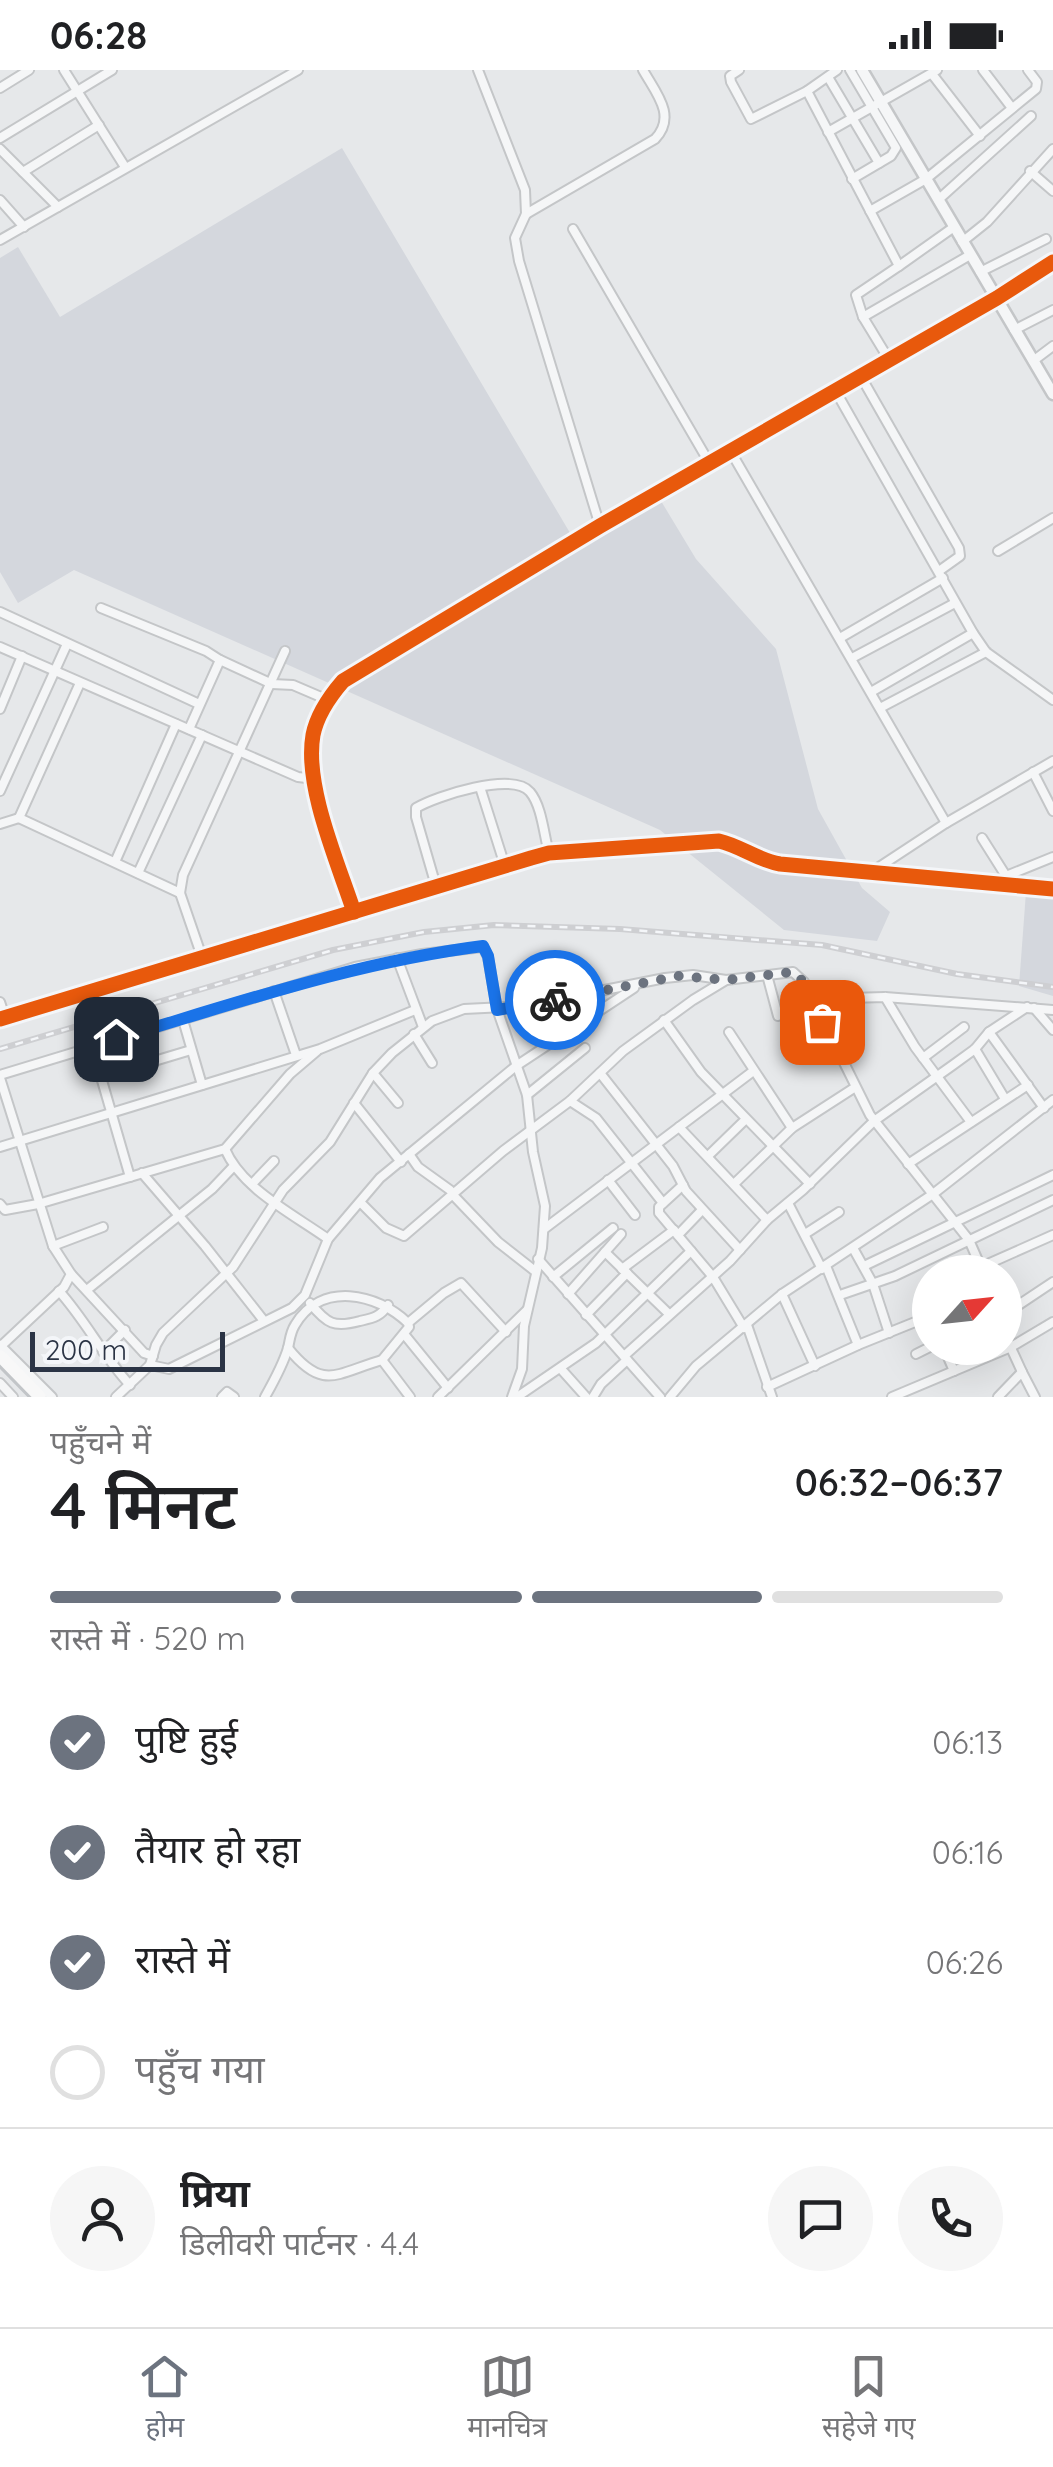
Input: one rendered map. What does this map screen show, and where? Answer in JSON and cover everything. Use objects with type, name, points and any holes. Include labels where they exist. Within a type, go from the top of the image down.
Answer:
[{"type":"main road","points":[[0,1356],[40,1397]]},
{"type":"main road","points":[[0,1368],[28,1397]]},
{"type":"street","points":[[0,88],[29,70]]},
{"type":"street","points":[[64,70],[126,166]]},
{"type":"street","points":[[0,138],[112,70]]},
{"type":"street","points":[[0,240],[298,70]]},
{"type":"street","points":[[478,70],[524,184],[526,214],[515,238],[519,261],[600,526]]},
{"type":"street","points":[[526,214],[655,139],[664,130],[667,119],[663,106],[643,70]]},
{"type":"street","points":[[738,70],[730,76],[730,82],[752,119],[837,70]]},
{"type":"street","points":[[850,70],[926,179],[1053,394]]},
{"type":"street","points":[[852,179],[891,156],[896,148],[862,70]]},
{"type":"street","points":[[983,70],[1012,108]]},
{"type":"street","points":[[870,210],[926,179],[1038,86],[1028,70]]},
{"type":"street","points":[[828,132],[935,72],[980,136]]},
{"type":"street","points":[[828,76],[880,163]]},
{"type":"street","points":[[807,90],[899,266]]},
{"type":"street","points":[[938,200],[1031,116]]},
{"type":"street","points":[[23,172],[99,125]]},
{"type":"street","points":[[962,242],[987,222],[1053,149]]},
{"type":"street","points":[[2,154],[58,207]]},
{"type":"street","points":[[1030,171],[1053,191]]},
{"type":"street","points":[[0,200],[24,227]]},
{"type":"street","points":[[888,358],[863,317],[856,295],[954,227]]},
{"type":"street","points":[[574,228],[710,464]]},
{"type":"street","points":[[980,272],[1046,239]]},
{"type":"street","points":[[863,317],[970,255]]},
{"type":"street","points":[[354,912],[315,779],[313,734],[328,700],[354,672],[1053,262]]},
{"type":"street","points":[[1014,330],[1053,310]]},
{"type":"street","points":[[1032,362],[1053,346]]},
{"type":"street","points":[[840,638],[941,574],[956,560],[959,548],[860,375]]},
{"type":"street","points":[[835,390],[986,652],[1053,700]]},
{"type":"street","points":[[731,452],[946,823]]},
{"type":"street","points":[[998,550],[1053,518]]},
{"type":"street","points":[[852,658],[955,603]]},
{"type":"street","points":[[101,608],[206,651],[272,684],[292,685],[328,700]]},
{"type":"street","points":[[0,612],[199,704]]},
{"type":"street","points":[[871,692],[973,633]]},
{"type":"street","points":[[0,791],[67,644]]},
{"type":"street","points":[[0,647],[298,777],[315,779]]},
{"type":"street","points":[[202,957],[180,893],[186,865],[242,752],[285,651]]},
{"type":"street","points":[[880,708],[986,652]]},
{"type":"street","points":[[0,709],[22,656]]},
{"type":"street","points":[[188,729],[220,660]]},
{"type":"street","points":[[18,818],[80,683]]},
{"type":"street","points":[[115,862],[176,724]]},
{"type":"street","points":[[138,873],[202,735]]},
{"type":"street","points":[[869,874],[946,823],[1053,761]]},
{"type":"street","points":[[1032,772],[1053,810]]},
{"type":"street","points":[[436,886],[416,808],[480,787],[508,782],[525,787],[534,799],[549,854]]},
{"type":"street","points":[[480,787],[505,866]]},
{"type":"street","points":[[0,824],[18,818],[180,893]]},
{"type":"street","points":[[982,838],[1006,876],[1053,857]]},
{"type":"street","points":[[0,1002],[2,1018],[549,854],[720,842],[772,863],[1053,889]]},
{"type":"street","points":[[514,1397],[544,1229],[542,1183],[527,1094],[516,1066],[497,1010],[483,946],[398,958],[274,990],[0,1076],[53,1246],[71,1274],[144,1353],[169,1368],[282,1314],[305,1295],[328,1239],[373,1186],[516,1066],[642,983]]},
{"type":"street","points":[[398,958],[422,1027]]},
{"type":"street","points":[[118,1396],[151,1360],[163,1334],[228,1274],[276,1202],[330,1142],[373,1073],[422,1027],[464,1009],[497,1010],[693,975],[726,980],[792,972],[800,975],[874,1121],[968,1240],[975,1255]]},
{"type":"street","points":[[767,975],[778,1016]]},
{"type":"street","points":[[361,1203],[386,1228],[404,1236],[452,1192],[664,1020],[726,980]]},
{"type":"street","points":[[274,990],[296,1055]]},
{"type":"street","points":[[812,999],[885,996],[1053,1010]]},
{"type":"street","points":[[885,996],[971,1122]]},
{"type":"street","points":[[1030,1008],[1053,1030]]},
{"type":"street","points":[[560,1369],[590,1397],[669,1314],[713,1278],[767,1220],[874,1121],[975,1048],[989,1032],[1030,1008]]},
{"type":"street","points":[[0,1148],[320,1049],[416,1010]]},
{"type":"street","points":[[183,1020],[202,1085]]},
{"type":"street","points":[[664,1020],[720,1093],[810,1184]]},
{"type":"street","points":[[924,1058],[964,1026]]},
{"type":"street","points":[[729,1032],[792,1128]]},
{"type":"street","points":[[989,1032],[1044,1108]]},
{"type":"street","points":[[414,1034],[432,1063]]},
{"type":"street","points":[[92,1046],[130,1177]]},
{"type":"street","points":[[527,1094],[585,1048]]},
{"type":"street","points":[[975,1048],[1005,1099]]},
{"type":"street","points":[[0,1204],[5,1210],[38,1204],[224,1149],[290,1074],[320,1049]]},
{"type":"street","points":[[102,1077],[191,1050]]},
{"type":"street","points":[[544,1229],[752,1072]]},
{"type":"street","points":[[373,1073],[398,1104]]},
{"type":"street","points":[[600,1073],[679,1174],[702,1210],[740,1250]]},
{"type":"street","points":[[908,1164],[1028,1086]]},
{"type":"street","points":[[734,1184],[792,1128],[854,1088]]},
{"type":"street","points":[[570,1100],[596,1118],[663,1203]]},
{"type":"street","points":[[670,1397],[696,1366],[782,1294],[933,1194],[1053,1100]]},
{"type":"street","points":[[354,1103],[401,1162]]},
{"type":"street","points":[[708,1156],[745,1120]]},
{"type":"street","points":[[679,1127],[767,1220]]},
{"type":"street","points":[[224,1149],[232,1168],[328,1239]]},
{"type":"street","points":[[409,1154],[418,1167],[452,1192],[498,1242],[536,1272]]},
{"type":"street","points":[[252,1184],[274,1161]]},
{"type":"street","points":[[88,1289],[225,1178],[232,1168]]},
{"type":"street","points":[[142,1173],[264,1321]]},
{"type":"street","points":[[864,1266],[1053,1175]]},
{"type":"street","points":[[608,1180],[635,1215]]},
{"type":"street","points":[[683,1185],[658,1212],[713,1278],[745,1326],[770,1392]]},
{"type":"street","points":[[840,1295],[873,1284],[1053,1200]]},
{"type":"street","points":[[788,1203],[840,1295],[858,1344]]},
{"type":"street","points":[[586,1315],[624,1271],[702,1210]]},
{"type":"street","points":[[805,1234],[839,1212]]},
{"type":"street","points":[[53,1246],[103,1228]]},
{"type":"street","points":[[553,1277],[613,1228]]},
{"type":"street","points":[[568,1294],[622,1234]]},
{"type":"street","points":[[1012,1255],[1053,1234]]},
{"type":"street","points":[[853,1248],[873,1284],[889,1333]]},
{"type":"street","points":[[514,1397],[560,1369],[605,1334],[691,1251]]},
{"type":"street","points":[[605,1252],[669,1314]]},
{"type":"street","points":[[538,1259],[660,1397]]},
{"type":"street","points":[[52,1397],[1,1346],[59,1292],[71,1274]]},
{"type":"street","points":[[1022,1303],[1053,1282]]},
{"type":"street","points":[[288,1348],[320,1376],[344,1374],[382,1360],[404,1334],[408,1323],[461,1283],[506,1332]]},
{"type":"street","points":[[59,1292],[130,1384]]},
{"type":"street","points":[[782,1294],[815,1366]]},
{"type":"street","points":[[305,1295],[328,1321],[343,1326],[375,1318],[388,1306]]},
{"type":"street","points":[[265,1397],[293,1328],[313,1306],[344,1295],[368,1298],[388,1306],[408,1323]]},
{"type":"street","points":[[438,1397],[527,1310]]},
{"type":"street","points":[[1022,1340],[1053,1322]]},
{"type":"street","points":[[760,1397],[858,1344],[912,1323]]},
{"type":"street","points":[[102,1352],[124,1330]]},
{"type":"street","points":[[404,1334],[448,1388]]},
{"type":"street","points":[[382,1360],[410,1397]]},
{"type":"street","points":[[952,1365],[954,1370]]},
{"type":"street","points":[[892,1397],[966,1365]]},
{"type":"street","points":[[1019,1365],[1035,1397]]},
{"type":"street","points":[[998,1397],[1022,1372]]},
{"type":"street","points":[[0,1383],[14,1397]]},
{"type":"street","points":[[222,1397],[227,1392],[234,1397]]},
{"type":"shaded area","points":[[342,148],[576,543],[658,496],[696,559],[776,649],[818,809],[862,888],[890,912],[877,941],[784,930],[660,830],[74,570],[18,603],[0,572],[0,258],[18,247],[60,317]]},
{"type":"shaded area","points":[[1026,892],[1053,893],[1053,996],[1019,986]]},
{"type":"railway","points":[[0,1049],[333,950],[424,932],[494,925],[620,929],[822,945],[957,974],[1053,987]]},
{"type":"cycle path","points":[[354,912],[324,824],[313,777],[313,735],[329,699],[343,681],[1053,262]]},
{"type":"cycle path","points":[[0,1019],[549,853],[719,841],[780,864],[1053,889]]},
{"type":"way so far","points":[[555,1000],[679,976],[726,980],[792,972],[800,975],[822,1022]]},
{"type":"route","points":[[116,1039],[355,968],[483,946],[497,1010],[555,1000]]}]
